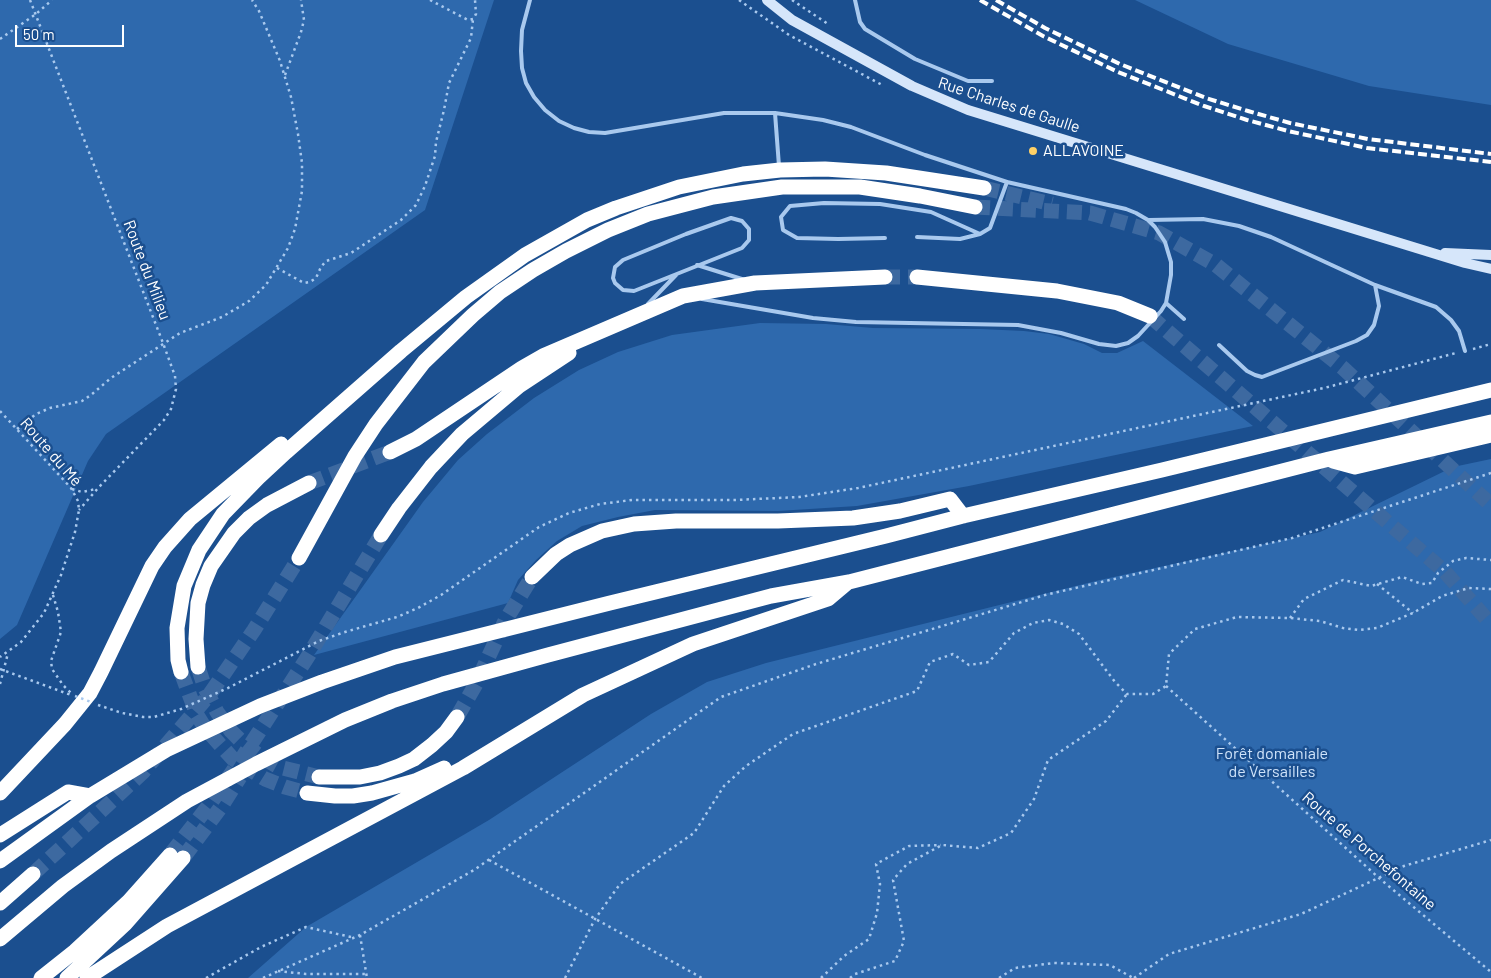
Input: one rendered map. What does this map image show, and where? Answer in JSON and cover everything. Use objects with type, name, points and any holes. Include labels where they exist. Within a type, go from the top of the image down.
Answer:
[{"type":"highway","points":[[0,793],[65,724],[90,693],[152,566],[176,532],[234,481],[498,274],[532,250],[587,220],[616,208],[679,187],[743,174],[780,170],[825,169],[869,172],[984,188]]},
{"type":"highway","points":[[299,558],[355,456],[387,409],[424,362],[500,292],[533,270],[575,246],[648,214],[713,197],[782,187],[869,188],[975,207]]},
{"type":"highway","points":[[390,452],[416,439],[543,356],[683,296],[755,283],[885,277]]},
{"type":"highway","points":[[917,277],[1057,291],[1118,303],[1150,316]]},
{"type":"highway","points":[[381,534],[431,467],[462,434],[519,386],[547,367],[633,317]]},
{"type":"highway","points":[[181,672],[178,660],[177,628],[184,586],[199,550],[210,532],[223,514],[258,478],[401,351]]},
{"type":"highway","points":[[0,861],[90,796],[166,750],[260,706],[322,682],[395,658],[963,516],[1491,390]]},
{"type":"highway","points":[[0,939],[64,886],[111,851],[188,801],[256,764],[346,720],[392,701],[443,684],[753,601],[848,582],[1329,460],[1491,422]]},
{"type":"highway","points":[[1329,460],[1355,466],[1491,435]]},
{"type":"highway","points":[[198,667],[196,639],[198,603],[211,566],[234,533],[249,518],[309,483]]},
{"type":"highway","points":[[532,577],[556,554],[579,540],[602,530],[634,524],[676,521],[778,521],[853,518],[900,511],[950,499],[963,516]]},
{"type":"highway","points":[[308,793],[353,796],[389,789],[415,781],[452,765],[583,695],[693,644],[828,599],[848,582]]},
{"type":"highway","points":[[87,978],[167,926],[463,768],[583,695]]},
{"type":"highway","points":[[319,777],[360,777],[380,773],[399,766],[414,759],[432,745],[446,732],[457,717]]},
{"type":"highway","points":[[0,835],[68,792],[90,796]]},
{"type":"highway","points":[[41,978],[75,951],[176,857],[125,924],[68,978]]},
{"type":"highway","points":[[0,903],[33,874]]},
{"type":"main road","name":"Rue Charles de Gaulle","points":[[767,0],[792,20],[903,82],[968,110],[1491,269]]},
{"type":"main road","name":"Rue Charles de Gaulle","points":[[1431,252],[1491,254]]},
{"type":"lane","points":[[530,0],[522,30],[520,51],[526,83],[534,97],[545,110],[559,121],[574,128],[605,133],[724,113],[775,113],[823,120],[850,127],[925,155],[1007,182],[1126,209],[1148,220],[1155,227],[1168,250],[1171,275],[1166,303],[1153,321],[1138,336],[1116,346],[1098,344],[1061,333],[1018,325],[856,322],[814,318],[683,296]]},
{"type":"lane","points":[[855,0],[860,22],[864,29],[915,59],[968,81],[992,81]]},
{"type":"lane","points":[[775,113],[780,170]]},
{"type":"lane","points":[[917,237],[960,239],[980,234],[990,228],[1007,182]]},
{"type":"lane","points":[[885,238],[797,238],[783,230],[782,217],[790,206],[824,203],[880,204],[931,212],[980,234]]},
{"type":"lane","points":[[731,218],[746,224],[750,234],[749,240],[742,248],[697,265],[628,291],[619,287],[614,278],[615,267],[623,260],[686,234],[731,218]]},
{"type":"lane","points":[[1148,220],[1203,219],[1239,226],[1271,237],[1375,284],[1436,307],[1451,320],[1459,331],[1465,351]]},
{"type":"lane","points":[[697,265],[755,283]]},
{"type":"lane","points":[[633,317],[678,273]]},
{"type":"lane","points":[[1219,346],[1247,371],[1262,376],[1356,341],[1366,335],[1374,325],[1379,306],[1375,284]]},
{"type":"lane","points":[[1166,303],[1184,318]]},
{"type":"path","name":"Route du Milieu","points":[[30,0],[175,376],[176,389],[171,409],[153,433],[99,486],[79,510]]},
{"type":"path","points":[[0,39],[36,14],[52,0]]},
{"type":"path","points":[[17,429],[36,414],[50,408],[82,401],[111,378],[180,332],[222,317],[250,301],[266,285],[277,268],[293,238],[303,178],[298,134],[291,97],[280,61],[259,11],[252,0]]},
{"type":"path","points":[[284,77],[304,20],[301,0]]},
{"type":"path","points":[[430,0],[464,18],[473,19]]},
{"type":"path","points":[[277,268],[304,283],[310,282],[316,278],[326,261],[351,253],[401,220],[416,205],[425,186],[434,156],[449,83],[471,38],[473,19],[476,14],[475,0]]},
{"type":"path","points":[[792,0],[833,28]]},
{"type":"path","name":"Route du Mé","points":[[0,411],[71,488],[78,501],[79,510]]},
{"type":"path","points":[[263,978],[360,935],[419,903],[489,860],[721,697],[816,664],[1045,595],[1292,538],[1491,473]]},
{"type":"path","points":[[71,488],[87,492],[99,486]]},
{"type":"path","points":[[0,657],[30,632],[44,613],[53,595],[75,532],[79,510]]},
{"type":"path","points":[[1290,618],[1304,599],[1343,580],[1372,586],[1402,577],[1422,584],[1432,583],[1438,573],[1453,561],[1466,558],[1491,560]]},
{"type":"path","points":[[1377,584],[1413,613]]},
{"type":"path","points":[[566,978],[595,919],[620,884],[694,833],[724,786],[746,766],[793,734],[917,691],[930,662],[953,654],[969,665],[989,662],[1014,633],[1033,623],[1049,620],[1063,624],[1079,634],[1115,682],[1127,694],[1153,694],[1166,686],[1169,654],[1195,630],[1237,616],[1320,621],[1343,628],[1359,630],[1377,628],[1413,613],[1442,596],[1469,588],[1491,589]]},
{"type":"path","points":[[53,595],[60,617],[61,632],[51,662],[52,669],[63,685],[75,696]]},
{"type":"path","points":[[0,684],[2,669],[8,652]]},
{"type":"path","points":[[2,669],[92,702],[143,717]]},
{"type":"path","name":"Route de Porchefontaine","points":[[1166,686],[1379,878],[1491,972]]},
{"type":"path","points":[[821,978],[844,956],[869,938],[877,913],[880,884],[876,864],[909,846],[942,845],[978,848],[1011,833],[1034,799],[1048,760],[1106,721],[1127,694]]},
{"type":"path","points":[[999,978],[1015,968],[1054,963],[1110,965],[1134,978],[1169,954],[1301,914],[1404,866],[1491,840]]},
{"type":"path","points":[[850,978],[855,974],[895,961],[904,942],[893,880],[906,864],[942,845]]},
{"type":"path","points":[[489,860],[702,978]]},
{"type":"path","points":[[206,978],[262,947],[306,928],[352,938]]},
{"type":"path","points":[[360,935],[367,978]]},
{"type":"path","points":[[277,971],[306,974],[366,974]]},
{"type":"green space","points":[[0,0],[494,0],[425,210],[106,434],[88,461],[17,625],[0,639]]},
{"type":"green space","points":[[1135,0],[1491,0],[1491,105],[1369,86],[1228,44]]},
{"type":"green space","points":[[760,323],[826,324],[873,328],[1024,331],[1049,334],[1084,344],[1102,353],[1117,353],[1143,341],[1253,426],[969,486],[857,506],[778,511],[655,510],[618,517],[582,526],[557,541],[518,580],[508,603],[314,655],[423,502],[458,460],[487,434],[534,398],[579,370],[618,352],[672,335]]},
{"type":"green space","name":"Forêt domaniale de Versailles","points":[[1491,459],[1491,978],[248,978],[306,927],[489,820],[651,714],[707,682],[766,663],[1100,580],[1320,532],[1453,467]]},
{"type":"tunnel","points":[[984,188],[1052,204]]},
{"type":"tunnel","points":[[975,207],[1090,213],[1159,233],[1216,265],[1343,368],[1491,505]]},
{"type":"tunnel","points":[[885,277],[917,277]]},
{"type":"tunnel","points":[[1150,316],[1445,572],[1491,624]]},
{"type":"tunnel","points":[[309,483],[390,452]]},
{"type":"tunnel","points":[[170,855],[210,804],[242,758],[307,658],[381,535]]},
{"type":"tunnel","points":[[33,874],[143,772],[210,694],[254,630],[299,558]]},
{"type":"tunnel","points":[[457,717],[476,684],[505,621],[532,577]]},
{"type":"tunnel","points":[[198,667],[205,688],[217,712],[231,731],[244,744],[261,757],[279,767],[319,777]]},
{"type":"tunnel","points":[[181,672],[197,715],[205,728],[233,759],[265,779],[307,793]]},
{"type":"tunnel","points":[[183,858],[221,807],[240,777]]},
{"type":"railway","points":[[980,0],[1043,36],[1118,72],[1204,106],[1247,120],[1367,148],[1491,162]]},
{"type":"railway","points":[[996,0],[1045,28],[1120,64],[1206,98],[1290,123],[1368,139],[1491,154]]},
{"type":"place","name":"ALLAVOINE","points":[[1033,151]]}]
